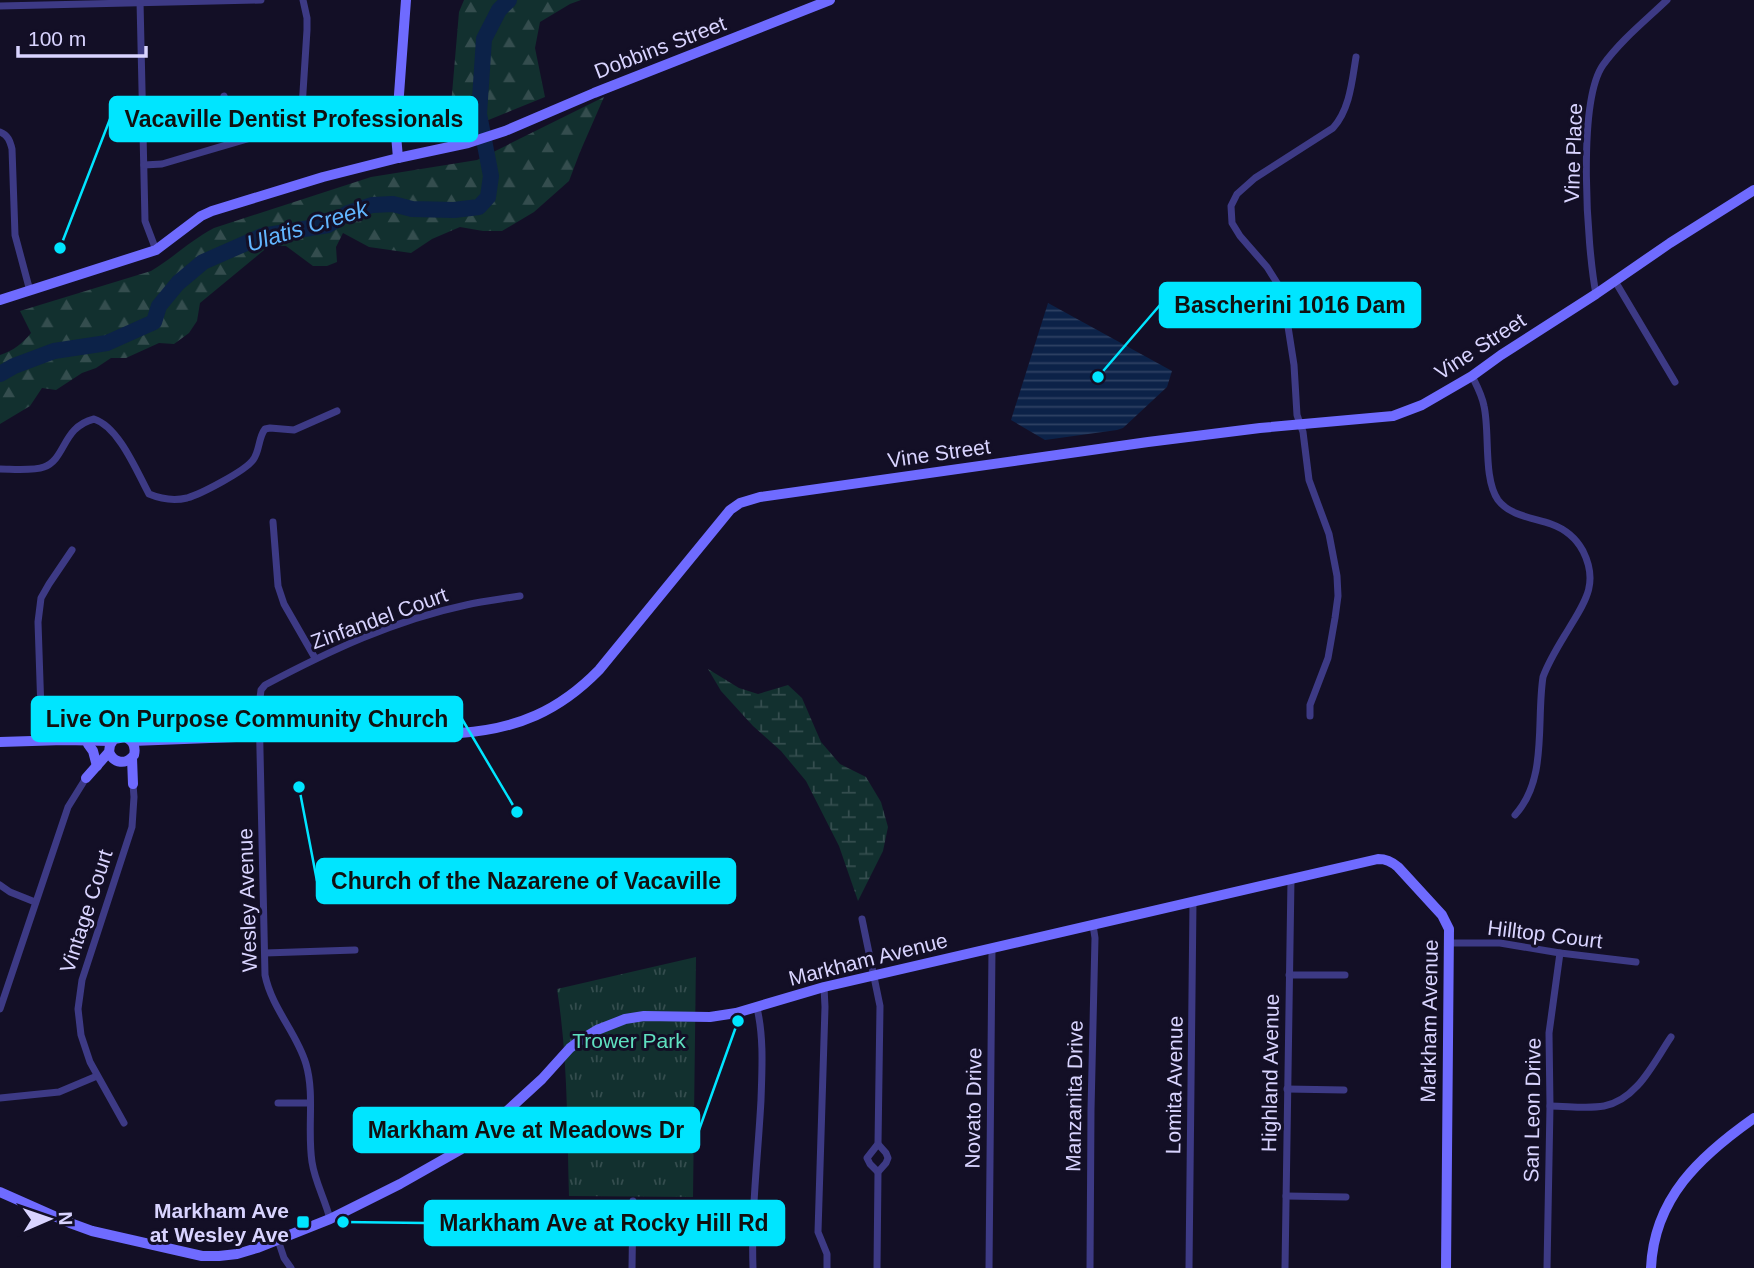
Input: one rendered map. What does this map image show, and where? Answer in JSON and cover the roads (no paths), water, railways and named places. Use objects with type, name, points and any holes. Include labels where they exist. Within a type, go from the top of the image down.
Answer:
[{"type":"street","points":[[0,6],[261,0]]},
{"type":"street","points":[[144,165],[162,163],[301,123],[307,30],[303,0]]},
{"type":"street","points":[[0,300],[156,250],[201,216],[212,211],[323,177],[398,158],[396,135],[406,0]]},
{"type":"street","name":"Dobbins Street","points":[[398,158],[468,143],[505,131],[830,0]]},
{"type":"street","name":"Vine Place","points":[[1597,294],[1591,254],[1587,167],[1590,100],[1601,67],[1636,27],[1667,0]]},
{"type":"street","points":[[140,1],[145,220],[156,250]]},
{"type":"street","points":[[1310,716],[1311,705],[1328,658],[1338,596],[1337,576],[1329,534],[1312,490],[1303,432],[1297,415],[1294,365],[1279,286],[1232,223],[1231,206],[1237,194],[1255,178],[1339,121],[1346,107],[1356,57]]},
{"type":"street","points":[[224,96],[239,140]]},
{"type":"street","points":[[0,132],[9,139],[12,149],[15,235],[30,290]]},
{"type":"street","name":"Vine Street","points":[[77,740],[121,752],[159,740],[479,731],[504,727],[541,713],[579,690],[599,670],[730,510],[740,503],[760,497],[1147,442],[1393,416],[1422,405],[1472,376],[1754,190]]},
{"type":"street","points":[[1615,281],[1675,382]]},
{"type":"street","points":[[1472,376],[1485,408],[1492,487],[1498,500],[1515,513],[1555,525],[1571,534],[1586,556],[1591,578],[1582,610],[1543,677],[1536,772],[1528,798],[1515,815]]},
{"type":"street","points":[[0,469],[43,467],[58,455],[75,428],[94,419],[107,425],[117,436],[149,494],[167,499],[188,498],[248,466],[255,458],[265,429],[294,430],[337,411]]},
{"type":"street","points":[[273,522],[278,586],[284,604],[315,658]]},
{"type":"street","points":[[42,741],[38,622],[41,598],[72,550]]},
{"type":"street","name":"Zinfandel Court","points":[[260,736],[261,690],[265,685],[315,658],[416,619],[465,605],[520,596]]},
{"type":"street","name":"Wesley Avenue","points":[[260,736],[265,975],[268,988],[305,1061],[309,1077],[311,1159],[330,1219]]},
{"type":"street","name":"Vine Street","points":[[0,742],[77,740],[121,752]]},
{"type":"street","points":[[88,744],[97,766]]},
{"type":"street","points":[[0,1009],[68,807],[97,766],[121,752]]},
{"type":"street","points":[[86,778],[121,752]]},
{"type":"street","points":[[121,752],[133,784]]},
{"type":"street","name":"Vintage Court","points":[[124,1124],[90,1062],[81,1035],[78,1009],[86,966],[132,827],[133,784]]},
{"type":"street","name":"Markham Avenue","points":[[0,1192],[92,1230],[192,1254],[237,1254],[330,1219],[460,1150],[483,1133],[542,1079],[582,1038],[625,1019],[644,1016],[710,1017],[736,1013],[874,975],[1385,859],[1392,862],[1442,915],[1450,929],[1446,1268]]},
{"type":"street","name":"Highland Avenue","points":[[1285,1268],[1291,879]]},
{"type":"street","points":[[0,885],[35,902]]},
{"type":"street","name":"Lomita Avenue","points":[[1189,1268],[1193,902]]},
{"type":"street","points":[[862,919],[880,1006],[878,1144],[867,1158],[878,1172]]},
{"type":"street","name":"Manzanita Drive","points":[[1090,1268],[1090,1110],[1095,938],[1093,925]]},
{"type":"street","name":"Hilltop Court","points":[[1450,943],[1500,943],[1636,962]]},
{"type":"street","name":"Novato Drive","points":[[989,1268],[992,948]]},
{"type":"street","points":[[265,953],[355,950]]},
{"type":"street","name":"San Leon Drive","points":[[1547,1268],[1549,1033],[1560,953]]},
{"type":"street","points":[[1289,975],[1345,975]]},
{"type":"street","points":[[824,987],[818,1232],[827,1254],[827,1268]]},
{"type":"street","points":[[753,1268],[752,1237],[763,1061],[757,1008]]},
{"type":"street","points":[[1550,1106],[1593,1107],[1618,1102],[1635,1088],[1671,1037]]},
{"type":"street","points":[[0,1098],[59,1092],[97,1076]]},
{"type":"street","points":[[1287,1089],[1344,1090]]},
{"type":"street","points":[[278,1103],[310,1103]]},
{"type":"street","points":[[1651,1268],[1655,1237],[1661,1218],[1676,1189],[1703,1158],[1754,1118]]},
{"type":"street","points":[[877,1268],[878,1172],[888,1158],[878,1144]]},
{"type":"street","points":[[1286,1196],[1346,1196]]},
{"type":"street","points":[[632,1268],[634,1201]]},
{"type":"street","points":[[278,1240],[284,1258],[291,1268]]},
{"type":"water","points":[[1048,303],[1172,371],[1167,387],[1123,428],[1045,440],[1011,420]]},
{"type":"waterway","name":"Ulatis Creek","points":[[0,374],[54,351],[107,343],[154,322],[159,306],[178,283],[203,262],[262,236],[328,225],[348,213],[372,205],[393,204],[412,209],[454,210],[479,207],[488,197],[491,176],[479,114],[484,39],[499,10],[509,0]]},
{"type":"place","name":"Vacaville Dentist Professionals","points":[[60,248]]},
{"type":"place","name":"Bascherini 1016 Dam","points":[[1098,377]]},
{"type":"place","name":"Church of the Nazarene of Vacaville","points":[[299,787]]},
{"type":"place","name":"Live On Purpose Community Church","points":[[517,812]]},
{"type":"place","name":"Markham Ave at Meadows Dr","points":[[738,1021]]},
{"type":"place","name":"Markham Ave at Wesley Ave","points":[[303,1222]]},
{"type":"place","name":"Markham Ave at Rocky Hill Rd","points":[[343,1222]]},
{"type":"park label","name":"Trower Park","points":[[629,1040]]}]
